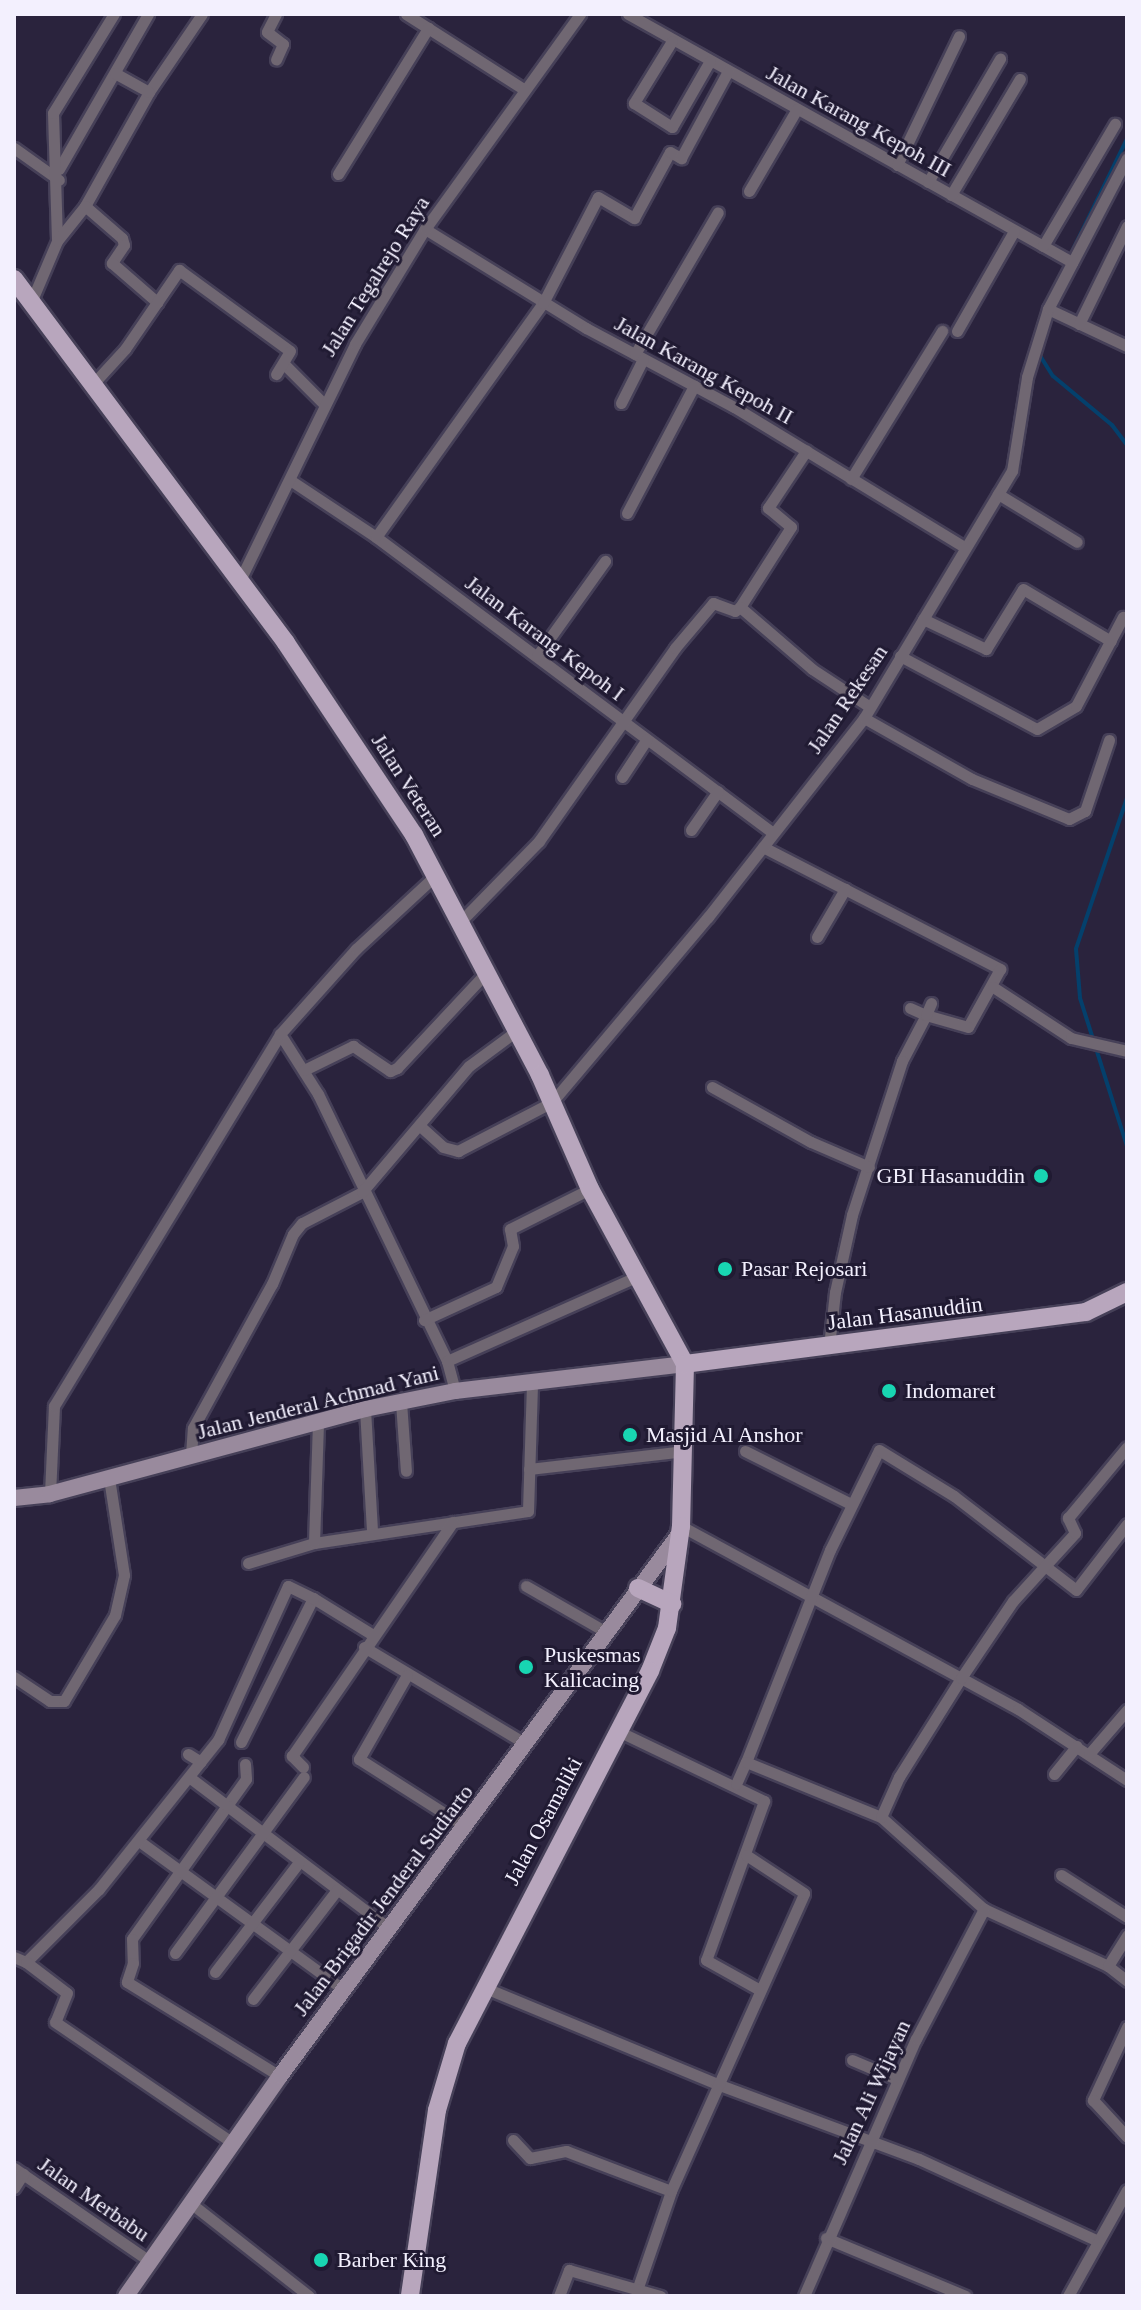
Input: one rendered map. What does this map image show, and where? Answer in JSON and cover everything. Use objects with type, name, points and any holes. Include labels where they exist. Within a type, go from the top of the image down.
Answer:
[{"type":"main road","name":"Jalan Veteran","points":[[14,279],[240,580],[378,780],[462,920],[552,1102],[590,1189],[641,1275],[685,1364]]},
{"type":"main road","name":"Jalan Hasanuddin","points":[[685,1364],[1056,1317],[1124,1295]]},
{"type":"main road","name":"Jalan Osamaliki","points":[[410,2296],[445,2076],[482,1987],[661,1649],[672,1604],[681,1529],[685,1364]]},
{"type":"main road","points":[[638,1588],[672,1604]]},
{"type":"street","points":[[57,241],[59,175],[53,113],[114,14]]},
{"type":"street","points":[[59,175],[148,14]]},
{"type":"street","points":[[32,300],[57,241],[85,206],[149,92],[202,14]]},
{"type":"street","points":[[406,14],[525,90]]},
{"type":"street","name":"Jalan Tegalrejo Raya","points":[[240,580],[324,404],[425,229],[580,14]]},
{"type":"street","name":"Jalan Karang Kepoh III","points":[[628,14],[1066,259]]},
{"type":"street","points":[[271,15],[267,32],[283,47],[276,60]]},
{"type":"street","points":[[338,174],[428,28]]},
{"type":"street","points":[[897,165],[959,36]]},
{"type":"street","points":[[672,41],[634,103],[672,127],[710,61]]},
{"type":"street","points":[[928,182],[1000,59]]},
{"type":"street","points":[[376,537],[543,303],[598,197],[634,218],[670,152],[681,158],[728,71]]},
{"type":"street","points":[[115,73],[149,92]]},
{"type":"street","points":[[951,195],[1020,79]]},
{"type":"street","points":[[749,191],[797,109]]},
{"type":"street","points":[[1043,246],[1115,124]]},
{"type":"street","points":[[14,148],[59,175]]},
{"type":"street","name":"Jalan Rekesan","points":[[552,1102],[763,847],[867,712],[1012,471],[1034,356],[1066,259],[1127,158]]},
{"type":"street","points":[[85,206],[122,238],[124,245],[112,263],[157,302]]},
{"type":"street","points":[[621,403],[639,356],[718,212]]},
{"type":"street","points":[[1079,324],[1127,226]]},
{"type":"street","name":"Jalan Karang Kepoh II","points":[[425,229],[543,303],[694,386],[964,547]]},
{"type":"street","points":[[957,331],[1014,231]]},
{"type":"street","points":[[92,385],[182,271],[290,351],[280,369],[324,404]]},
{"type":"street","points":[[1048,309],[1127,346]]},
{"type":"street","points":[[851,479],[942,331]]},
{"type":"street","points":[[627,513],[694,386]]},
{"type":"street","points":[[462,920],[539,841],[622,721],[709,606],[717,602],[735,611],[740,607],[791,527],[768,508],[806,451]]},
{"type":"street","name":"Jalan Karang Kepoh I","points":[[290,480],[376,537],[773,833]]},
{"type":"street","points":[[998,494],[1077,542]]},
{"type":"street","points":[[537,656],[605,561]]},
{"type":"street","points":[[923,619],[986,649],[1023,589],[1111,641]]},
{"type":"street","points":[[740,607],[867,712],[972,779],[1069,819],[1085,811],[1109,740]]},
{"type":"street","points":[[900,656],[1037,729],[1076,706],[1123,617]]},
{"type":"street","points":[[622,777],[647,739]]},
{"type":"street","points":[[691,830],[718,791]]},
{"type":"street","points":[[763,847],[999,968],[993,987],[968,1027],[929,1009],[910,1008]]},
{"type":"street","points":[[50,1494],[54,1406],[280,1034],[347,958],[436,875]]},
{"type":"street","points":[[817,937],[845,889]]},
{"type":"street","points":[[304,1070],[351,1046],[390,1071],[397,1068],[486,973]]},
{"type":"street","points":[[993,987],[1080,1042],[1127,1051]]},
{"type":"street","points":[[829,1346],[835,1292],[869,1167],[902,1061],[929,1009]]},
{"type":"street","points":[[191,1455],[193,1428],[272,1284],[289,1238],[302,1223],[362,1192],[469,1066],[515,1032]]},
{"type":"street","points":[[280,1034],[304,1070],[424,1320],[447,1361],[455,1391]]},
{"type":"street","points":[[712,1087],[811,1142],[869,1167]]},
{"type":"street","points":[[420,1126],[443,1147],[458,1151],[552,1102]]},
{"type":"street","points":[[424,1320],[496,1287],[513,1246],[510,1229],[590,1189]]},
{"type":"street","points":[[447,1361],[641,1275]]},
{"type":"street","name":"Jalan Jenderal Achmad Yani","points":[[14,1498],[50,1494],[318,1420],[455,1391],[532,1385],[685,1364]]},
{"type":"street","points":[[248,1563],[314,1543],[372,1531],[528,1511],[532,1385]]},
{"type":"street","points":[[401,1402],[406,1471]]},
{"type":"street","points":[[365,1409],[372,1531]]},
{"type":"street","points":[[314,1543],[318,1420]]},
{"type":"street","points":[[881,1817],[899,1777],[961,1678],[1043,1563],[1075,1533],[1068,1518],[1127,1447]]},
{"type":"street","points":[[736,1784],[811,1597],[851,1504],[879,1450],[954,1496],[1077,1590],[1127,1524]]},
{"type":"street","points":[[529,1469],[685,1451]]},
{"type":"street","points":[[745,1451],[851,1504]]},
{"type":"street","points":[[14,1677],[50,1701],[64,1701],[115,1615],[124,1575],[109,1478]]},
{"type":"street","points":[[175,1953],[303,1772],[292,1756],[364,1647],[453,1522]]},
{"type":"street","points":[[681,1529],[961,1678],[1077,1746],[1127,1780]]},
{"type":"street","name":"Jalan Brigadir Jenderal Sudiarto","points":[[126,2296],[193,2205],[280,2076],[466,1827],[681,1529]]},
{"type":"street","points":[[26,1962],[139,1841],[201,1762],[222,1731],[288,1586],[373,1635]]},
{"type":"street","points":[[526,1586],[606,1632]]},
{"type":"street","points":[[241,1742],[313,1598]]},
{"type":"street","points":[[364,1647],[526,1744]]},
{"type":"street","points":[[407,1675],[359,1759],[466,1827]]},
{"type":"street","points":[[1089,1754],[1127,1710]]},
{"type":"street","points":[[618,1731],[736,1784],[766,1804],[707,1963],[760,1990]]},
{"type":"street","points":[[1054,1774],[1077,1746]]},
{"type":"street","points":[[188,1754],[201,1762]]},
{"type":"street","points":[[746,1762],[881,1817],[984,1909],[1108,1966],[1127,1981]]},
{"type":"street","points":[[245,1764],[246,1779],[132,1939],[133,1963],[127,1982],[280,2076]]},
{"type":"street","points":[[189,1777],[389,1928]]},
{"type":"street","points":[[139,1841],[343,1989]]},
{"type":"street","points":[[637,2290],[671,2191],[804,1893],[746,1855]]},
{"type":"street","points":[[215,1972],[299,1862]]},
{"type":"street","points":[[1061,1875],[1127,1917]]},
{"type":"street","points":[[253,1999],[337,1890]]},
{"type":"street","name":"Jalan Ali Wijayan","points":[[804,2296],[826,2238],[897,2079],[984,1909]]},
{"type":"street","points":[[1108,1966],[1127,1936]]},
{"type":"street","points":[[14,1957],[26,1962],[67,1993],[55,2022],[233,2143]]},
{"type":"street","points":[[482,1987],[717,2084],[869,2141],[1096,2240]]},
{"type":"street","points":[[1127,2027],[1093,2100],[1127,2137]]},
{"type":"street","points":[[852,2060],[897,2079]]},
{"type":"street","points":[[513,2140],[530,2158],[566,2151],[671,2191]]},
{"type":"street","points":[[14,2188],[18,2171]]},
{"type":"street","name":"Jalan Merbabu","points":[[18,2171],[151,2262]]},
{"type":"street","points":[[1068,2296],[1096,2240],[1127,2190]]},
{"type":"street","points":[[193,2205],[309,2296]]},
{"type":"street","points":[[826,2238],[965,2296]]},
{"type":"street","points":[[559,2296],[569,2270],[660,2296]]},
{"type":"waterway","points":[[1063,270],[1127,139]]},
{"type":"waterway","points":[[1034,346],[1038,325]]},
{"type":"waterway","points":[[1039,354],[1053,376],[1112,425],[1127,445]]},
{"type":"waterway","points":[[1127,798],[1076,949],[1080,998],[1127,1146]]},
{"type":"waterway","points":[[1127,1260],[1127,1281]]},
{"type":"place","name":"GBI Hasanuddin","points":[[1041,1176]]},
{"type":"place","name":"Pasar Rejosari","points":[[725,1269]]},
{"type":"place","name":"Indomaret","points":[[889,1391]]},
{"type":"place","name":"Masjid Al Anshor","points":[[630,1435]]},
{"type":"place","name":"Puskesmas Kalicacing","points":[[526,1667]]},
{"type":"place","name":"Barber King","points":[[321,2260]]}]
